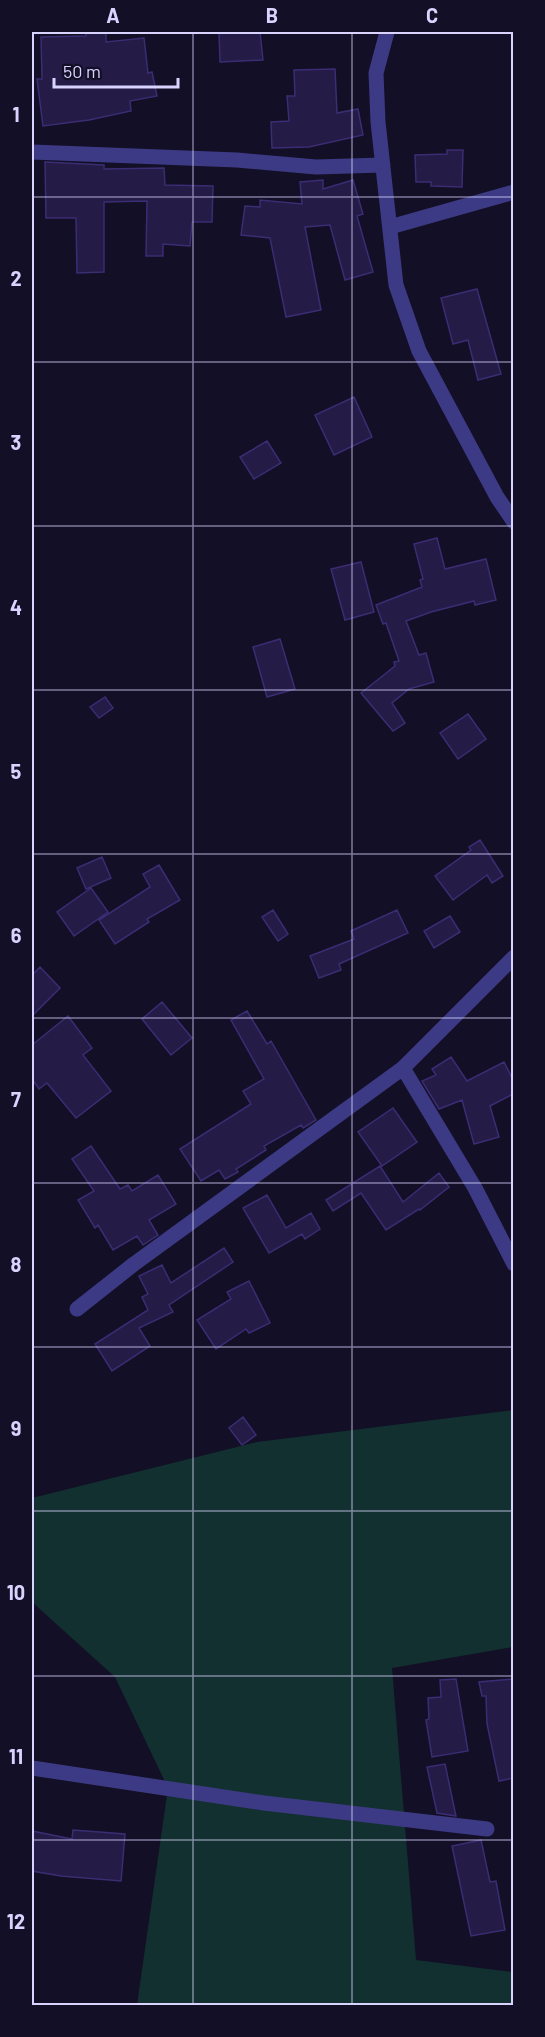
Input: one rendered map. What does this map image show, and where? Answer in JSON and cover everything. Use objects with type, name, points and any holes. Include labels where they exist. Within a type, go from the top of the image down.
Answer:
[{"type":"street","points":[[387,32],[376,73],[382,165],[396,285],[419,351],[497,497],[513,522]]},
{"type":"street","points":[[32,152],[237,160],[316,167],[382,165]]},
{"type":"street","points":[[390,227],[513,192]]},
{"type":"street","points":[[77,1309],[143,1257],[403,1068],[513,957]]},
{"type":"street","points":[[403,1068],[475,1188],[513,1264]]},
{"type":"street","points":[[32,1768],[264,1803],[487,1829]]},
{"type":"green space","points":[[513,1410],[513,1647],[392,1668],[416,1960],[513,1972],[513,2005],[137,2005],[168,1788],[115,1677],[32,1602],[32,1498],[257,1442]]},
{"type":"building","points":[[86,32],[106,32],[106,42],[144,38],[148,73],[152,72],[157,96],[130,101],[131,111],[89,120],[43,126],[37,79],[42,79],[41,37],[86,36]]},
{"type":"building","points":[[219,32],[260,32],[263,60],[220,62]]},
{"type":"building","points":[[335,69],[337,113],[358,109],[363,135],[309,147],[272,148],[271,122],[289,121],[287,96],[295,96],[294,70]]},
{"type":"building","points":[[447,150],[463,150],[462,187],[431,186],[431,182],[416,182],[415,155],[447,154]]},
{"type":"building","points":[[45,162],[104,165],[104,169],[164,168],[165,185],[213,186],[212,222],[192,222],[190,246],[163,244],[163,256],[146,256],[147,201],[104,202],[104,272],[77,273],[76,218],[46,218]]},
{"type":"building","points":[[323,180],[323,189],[353,180],[363,214],[357,216],[373,272],[345,280],[330,225],[305,227],[321,310],[286,317],[270,238],[241,235],[245,206],[260,207],[260,200],[302,204],[300,182]]},
{"type":"building","points":[[477,289],[501,374],[478,380],[468,340],[453,344],[441,298]]},
{"type":"building","points":[[354,397],[372,437],[334,455],[315,415]]},
{"type":"building","points":[[267,441],[281,463],[254,479],[240,457]]},
{"type":"building","points":[[437,538],[445,569],[486,559],[496,600],[475,605],[474,601],[406,621],[419,655],[426,653],[434,682],[409,689],[392,703],[405,723],[393,731],[361,693],[395,666],[394,662],[399,661],[386,623],[383,624],[376,605],[422,587],[420,580],[423,579],[414,544]]},
{"type":"building","points":[[361,562],[374,612],[345,620],[331,569]]},
{"type":"building","points":[[280,639],[295,689],[267,697],[253,647]]},
{"type":"building","points":[[105,697],[113,708],[99,718],[90,707]]},
{"type":"building","points":[[468,714],[486,739],[458,759],[440,733]]},
{"type":"building","points":[[480,840],[503,876],[492,883],[487,875],[453,900],[435,876],[471,850],[469,847]]},
{"type":"building","points":[[102,857],[111,878],[86,889],[77,868]]},
{"type":"building","points":[[159,865],[180,900],[147,919],[149,922],[115,944],[99,920],[150,887],[143,874]]},
{"type":"building","points":[[91,888],[108,912],[74,936],[57,912]]},
{"type":"building","points":[[273,910],[288,934],[278,941],[262,917]]},
{"type":"building","points":[[397,910],[408,933],[339,964],[341,970],[319,978],[310,956],[354,939],[351,931]]},
{"type":"building","points":[[450,916],[460,932],[434,948],[424,931]]},
{"type":"building","points":[[40,967],[60,988],[32,1016],[32,975]]},
{"type":"building","points":[[162,1002],[192,1038],[171,1055],[142,1019]]},
{"type":"building","points":[[247,1011],[267,1044],[271,1041],[316,1120],[303,1128],[301,1125],[264,1146],[266,1150],[236,1169],[238,1172],[225,1179],[219,1170],[201,1181],[180,1149],[251,1104],[243,1091],[264,1079],[231,1020]]},
{"type":"building","points":[[68,1016],[92,1048],[83,1055],[111,1091],[76,1118],[47,1083],[39,1089],[32,1079],[32,1045]]},
{"type":"building","points":[[451,1057],[467,1081],[504,1062],[513,1080],[513,1094],[490,1106],[499,1137],[474,1144],[462,1100],[439,1109],[422,1081],[436,1075],[432,1069]]},
{"type":"building","points":[[393,1108],[417,1142],[382,1166],[358,1132]]},
{"type":"building","points":[[91,1146],[120,1189],[128,1185],[132,1191],[158,1175],[176,1204],[149,1220],[158,1235],[143,1245],[137,1236],[113,1250],[98,1225],[95,1228],[78,1200],[94,1191],[72,1159]]},
{"type":"building","points":[[380,1166],[403,1202],[439,1173],[449,1187],[420,1210],[386,1230],[361,1193],[333,1211],[326,1200]]},
{"type":"building","points":[[267,1195],[286,1228],[311,1213],[320,1229],[305,1239],[302,1234],[269,1253],[243,1208]]},
{"type":"building","points":[[224,1248],[233,1262],[169,1305],[173,1312],[139,1328],[150,1346],[112,1371],[95,1344],[148,1310],[142,1297],[148,1294],[139,1276],[162,1265],[171,1283]]},
{"type":"building","points":[[249,1281],[270,1323],[249,1333],[246,1329],[216,1349],[197,1320],[231,1299],[227,1292]]},
{"type":"building","points":[[243,1417],[256,1435],[242,1445],[229,1428]]},
{"type":"building","points":[[456,1679],[468,1751],[432,1757],[426,1720],[429,1719],[428,1698],[441,1697],[440,1680]]},
{"type":"building","points":[[513,1679],[513,1778],[499,1781],[487,1724],[486,1696],[482,1696],[479,1682]]},
{"type":"building","points":[[445,1764],[456,1816],[437,1813],[427,1767]]},
{"type":"building","points":[[73,1830],[125,1834],[121,1881],[32,1871],[32,1831],[72,1839]]},
{"type":"building","points":[[481,1840],[490,1882],[496,1881],[505,1930],[471,1936],[452,1846]]}]
